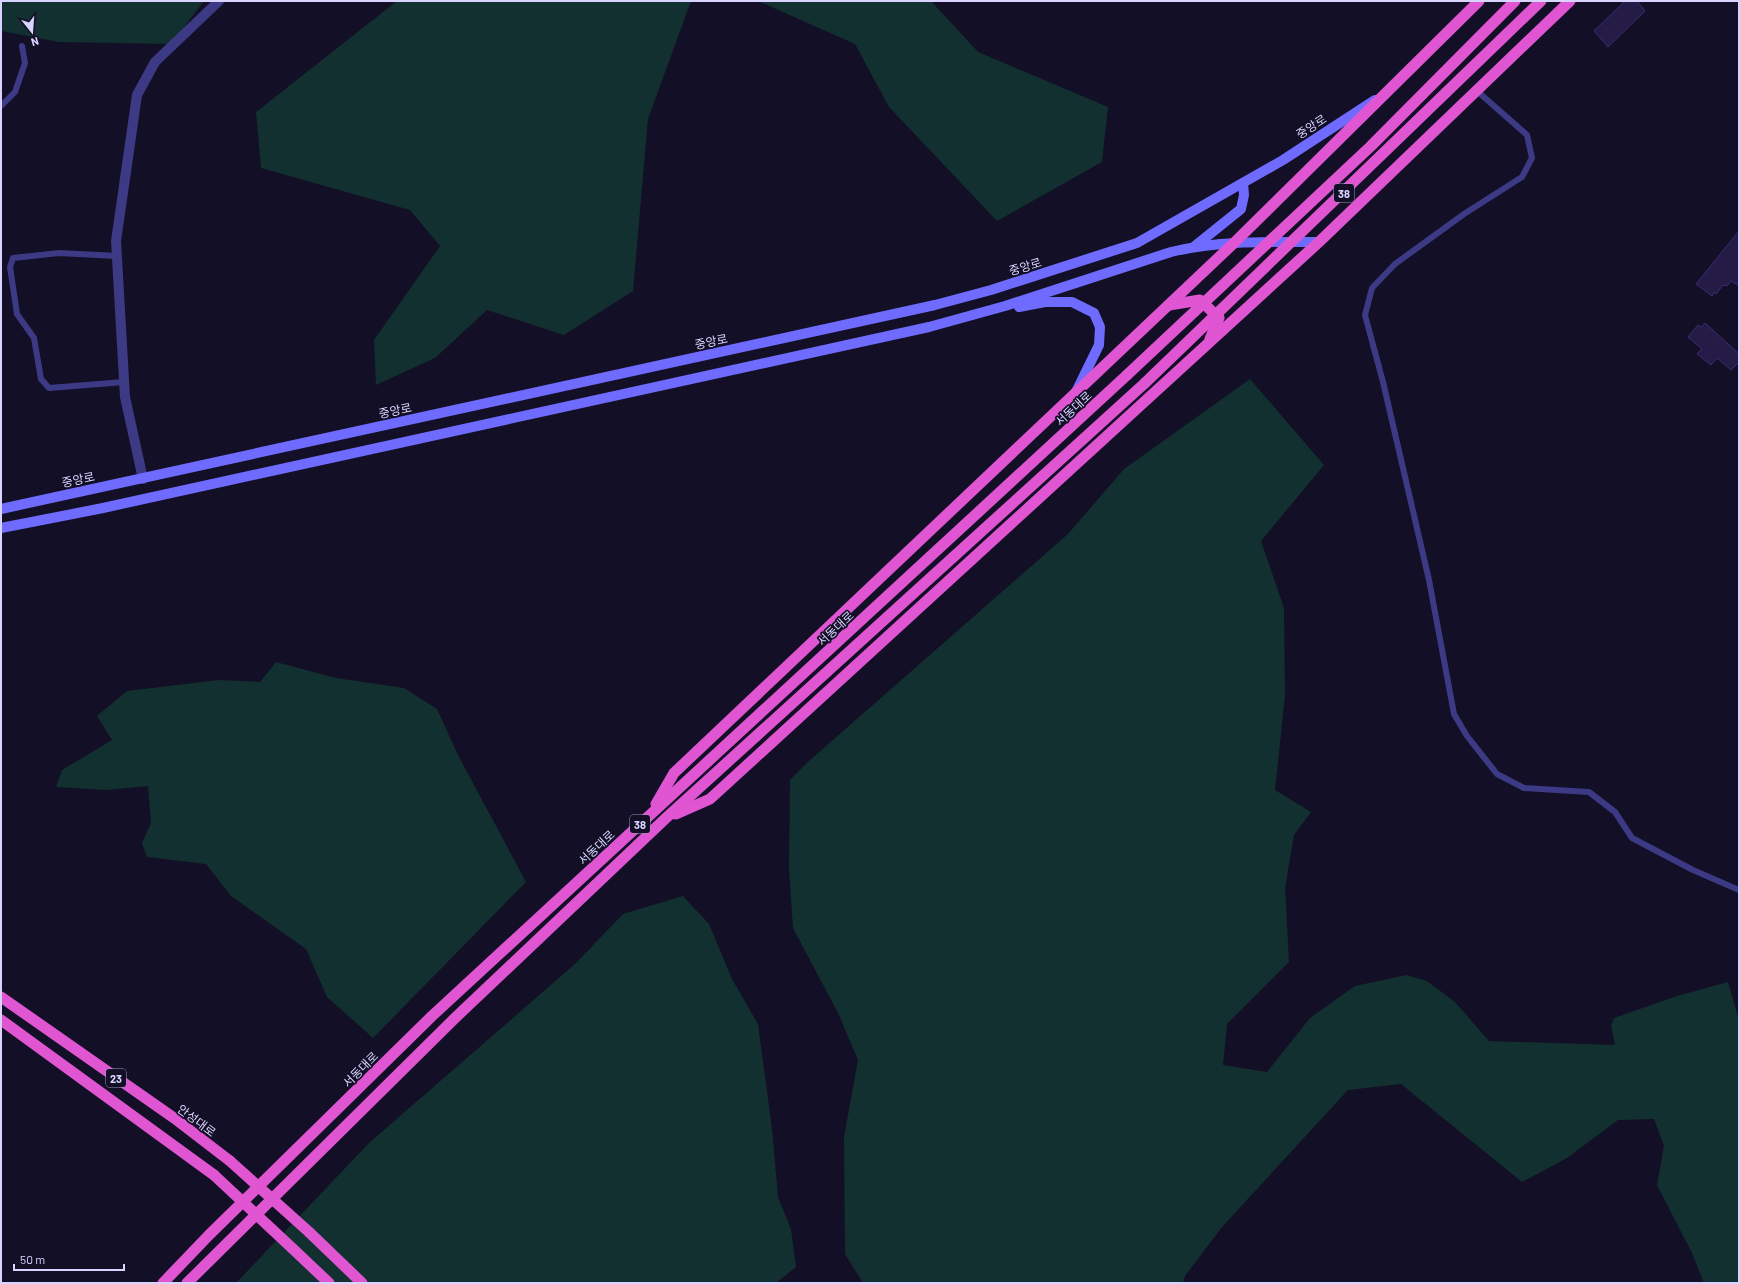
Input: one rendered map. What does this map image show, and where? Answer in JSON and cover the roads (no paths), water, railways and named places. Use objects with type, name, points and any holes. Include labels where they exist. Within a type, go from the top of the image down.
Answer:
[{"type":"highway","points":[[651,813],[674,773],[1170,305],[1479,1]]},
{"type":"highway","name":"서동대로","points":[[164,1283],[215,1229],[432,1016],[651,813],[814,666],[1127,375],[1371,146],[1516,1]]},
{"type":"highway","name":"38","points":[[187,1283],[448,1025],[666,818],[1144,383],[1343,194],[1541,1]]},
{"type":"highway","points":[[666,818],[710,799],[1319,242],[1570,1]]},
{"type":"highway","points":[[1170,305],[1200,300],[1219,318],[1208,344]]},
{"type":"highway","name":"안성대로","points":[[1,997],[174,1118],[230,1161],[309,1232],[362,1283]]},
{"type":"highway","name":"23","points":[[1,1020],[214,1175],[329,1283]]},
{"type":"main road","name":"중앙로","points":[[1,509],[935,305],[990,290],[1137,242],[1283,160],[1387,92]]},
{"type":"main road","points":[[1195,246],[1241,209],[1244,194],[1243,183]]},
{"type":"main road","points":[[954,320],[1005,306],[1171,252],[1195,246],[1235,242],[1319,242]]},
{"type":"main road","points":[[1,528],[103,508],[954,320],[1045,302],[1072,302],[1094,313],[1100,327],[1099,345],[1074,394]]},
{"type":"street","points":[[143,479],[125,396],[116,241],[138,95],[155,62],[219,1]]},
{"type":"lane","points":[[1,106],[15,92],[25,62],[22,46]]},
{"type":"lane","points":[[1477,90],[1527,135],[1532,158],[1522,177],[1464,214],[1395,264],[1372,288],[1365,315],[1383,382],[1428,580],[1454,714],[1467,736],[1497,774],[1524,788],[1589,792],[1616,812],[1632,838],[1693,870],[1739,890]]},
{"type":"lane","points":[[117,256],[59,253],[13,258],[10,267],[16,314],[34,338],[41,379],[49,388],[124,382]]}]
